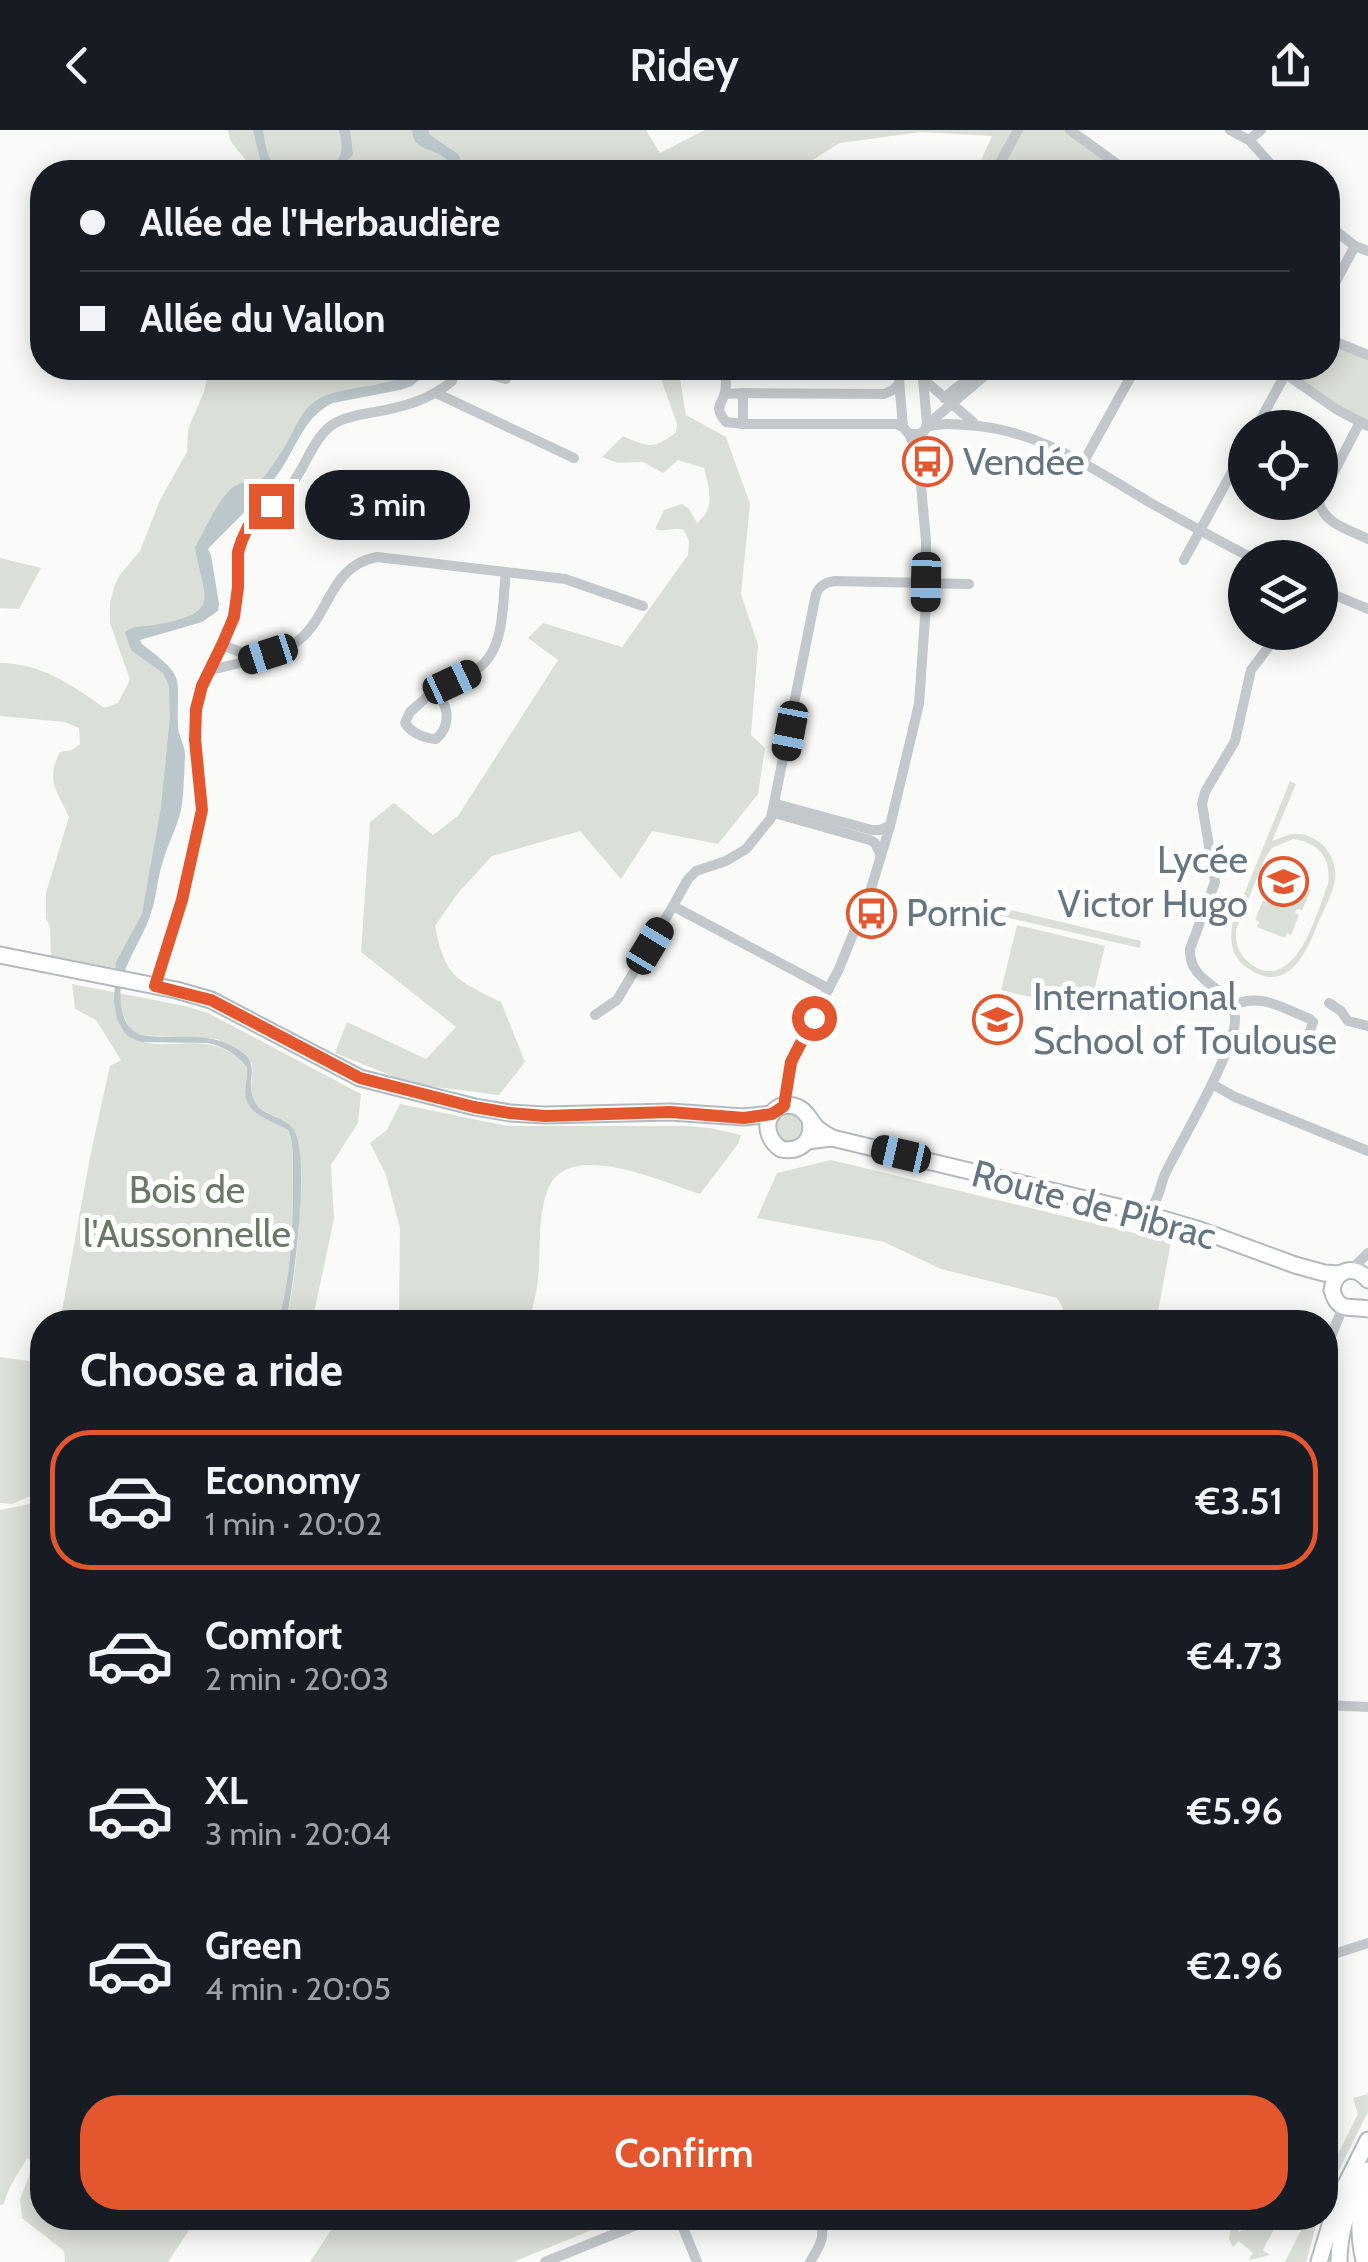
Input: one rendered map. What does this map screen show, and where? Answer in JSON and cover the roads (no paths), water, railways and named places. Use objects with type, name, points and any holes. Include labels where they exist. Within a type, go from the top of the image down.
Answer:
[{"type":"highway","points":[[1367,2262],[1361,2225],[1368,2183]]},
{"type":"main road","points":[[0,955],[211,1000],[360,1078],[474,1107],[545,1116],[670,1112],[744,1118],[756,1122],[784,1150],[797,1149],[808,1141],[812,1131],[806,1113],[784,1109],[744,1118]]},
{"type":"main road","points":[[767,1132],[767,1124],[784,1109]]},
{"type":"main road","name":"Route de Pibrac","points":[[810,1120],[832,1138],[1139,1212],[1295,1265],[1324,1272],[1363,1274],[1368,1278]]},
{"type":"main road","name":"Route de Pibrac","points":[[808,1141],[832,1138]]},
{"type":"main road","name":"Route de Pibrac","points":[[1295,1265],[1332,1290]]},
{"type":"main road","points":[[1345,1272],[1333,1282],[1336,1302],[1360,1305]]},
{"type":"main road","points":[[1338,2200],[1368,2140]]},
{"type":"main road","points":[[1339,2262],[1345,2217],[1368,2170]]},
{"type":"main road","points":[[1319,2262],[1329,2230]]},
{"type":"street","points":[[1002,160],[1018,130]]},
{"type":"street","points":[[1070,130],[1111,160]]},
{"type":"street","points":[[1230,130],[1250,140],[1268,160]]},
{"type":"street","points":[[1250,140],[1261,130]]},
{"type":"street","points":[[1340,234],[1368,251]]},
{"type":"street","points":[[1340,274],[1355,246]]},
{"type":"street","points":[[1340,344],[1368,355]]},
{"type":"street","points":[[155,986],[182,900],[202,810],[195,722],[202,686],[234,617],[242,540],[257,517],[289,489],[329,426],[346,418],[409,404],[436,393],[452,380]]},
{"type":"street","points":[[726,380],[726,394],[720,402],[721,416],[728,423],[896,424],[916,435],[971,380]]},
{"type":"street","points":[[900,380],[906,431],[918,452]]},
{"type":"street","points":[[784,1109],[794,1054],[859,922],[882,856],[919,704],[926,582],[918,452],[925,428],[916,380]]},
{"type":"street","points":[[924,380],[978,425]]},
{"type":"street","points":[[1084,463],[1129,380]]},
{"type":"street","points":[[1265,410],[1279,380]]},
{"type":"street","points":[[1297,380],[1364,424],[1338,470]]},
{"type":"street","points":[[726,394],[884,394],[900,384]]},
{"type":"street","points":[[436,393],[574,458]]},
{"type":"street","points":[[742,424],[743,394]]},
{"type":"street","points":[[925,428],[978,425],[1018,432],[1052,445],[1228,545]]},
{"type":"street","points":[[1184,560],[1228,480]]},
{"type":"street","points":[[1331,520],[1368,539]]},
{"type":"street","points":[[209,670],[290,646],[303,637],[345,572],[364,560],[384,556],[565,579],[643,606]]},
{"type":"street","points":[[440,697],[452,682],[477,670],[492,654],[506,572]]},
{"type":"street","points":[[595,1015],[617,1000],[696,871],[746,850],[763,831],[775,808],[818,589],[835,581],[968,584]]},
{"type":"street","points":[[1338,596],[1368,609]]},
{"type":"street","points":[[222,645],[240,652],[268,654]]},
{"type":"street","points":[[1139,1212],[1155,1202],[1161,1182],[1234,1034],[1232,1006],[1195,972],[1189,958],[1215,882],[1203,800],[1235,741],[1251,670],[1266,650]]},
{"type":"street","points":[[428,696],[440,697],[447,717],[438,738],[429,739],[408,728],[406,718],[420,702],[428,696]]},
{"type":"street","points":[[775,808],[872,830],[890,826]]},
{"type":"street","points":[[775,808],[870,840],[882,856]]},
{"type":"street","points":[[673,906],[829,989]]},
{"type":"street","points":[[1232,1006],[1246,999],[1265,1000],[1310,1019],[1310,1031]]},
{"type":"street","points":[[1328,1004],[1341,1011],[1348,1022],[1368,1026]]},
{"type":"street","points":[[1212,1084],[1236,1098],[1368,1151]]},
{"type":"street","points":[[1345,1272],[1368,1253]]},
{"type":"street","points":[[1338,1334],[1360,1305]]},
{"type":"street","points":[[1338,1705],[1368,1707]]},
{"type":"street","points":[[1338,1953],[1367,1943]]},
{"type":"street","points":[[545,2262],[624,2230]]},
{"type":"street","points":[[685,2230],[697,2262]]},
{"type":"street","points":[[810,2262],[824,2236],[823,2230]]},
{"type":"place","name":"Vendée","points":[[928,462]]},
{"type":"place","name":"Lycée Victor Hugo","points":[[1283,882]]},
{"type":"place","name":"Pornic","points":[[871,913]]},
{"type":"place","name":"International School of Toulouse","points":[[998,1019]]},
{"type":"park label","name":"Bois de l'Aussonnelle","points":[[187,1212]]}]
